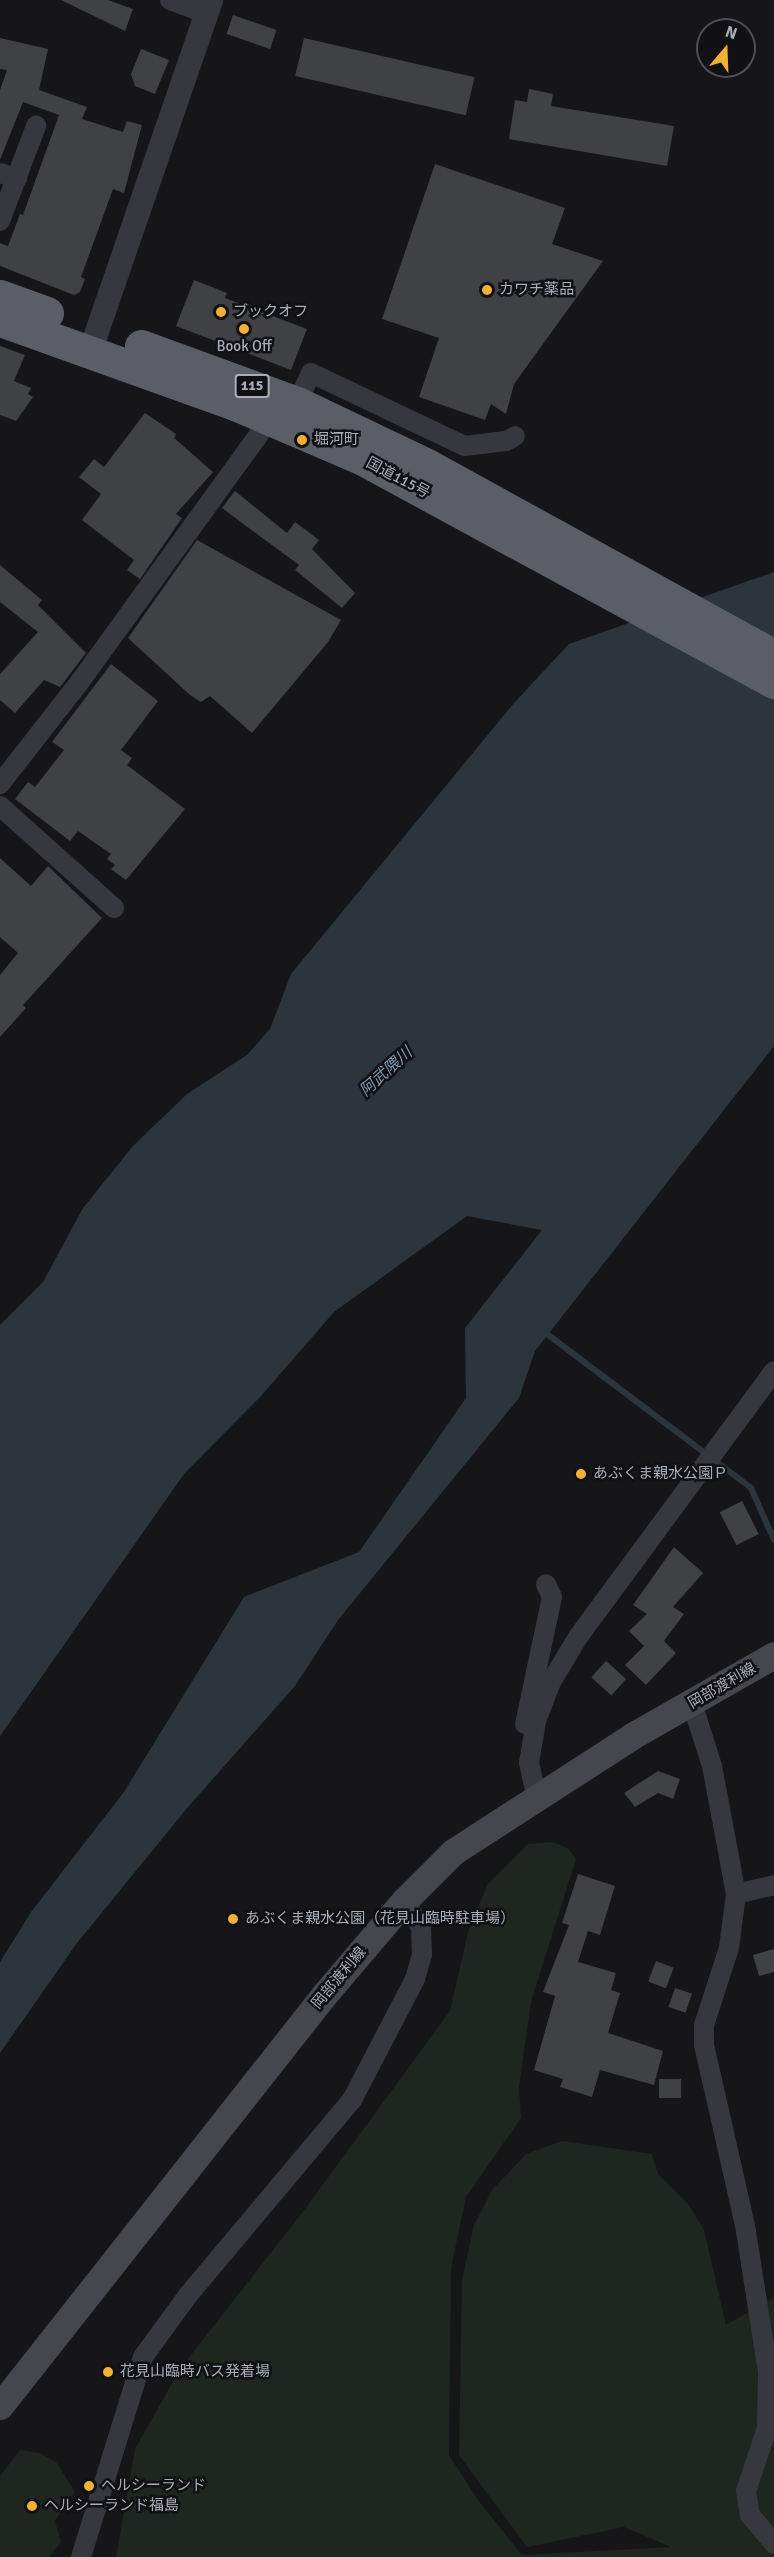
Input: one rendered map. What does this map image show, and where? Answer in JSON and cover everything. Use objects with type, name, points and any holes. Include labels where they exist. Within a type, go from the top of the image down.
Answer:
[{"type":"highway","name":"国道115号","points":[[0,296],[93,341],[283,411],[361,458],[486,510],[774,656]]},
{"type":"highway","name":"国道115号","points":[[0,320],[93,341]]},
{"type":"highway","name":"国道115号","points":[[486,510],[774,682]]},
{"type":"main road","name":"岡部渡利線","points":[[0,2406],[316,2004],[404,1901],[453,1852],[537,1800],[632,1736],[774,1655]]},
{"type":"street","points":[[93,341],[208,7],[170,0]]},
{"type":"street","points":[[0,221],[9,176],[36,126]]},
{"type":"street","points":[[0,784],[79,683],[311,373],[465,446],[486,445],[515,436]]},
{"type":"street","points":[[0,806],[114,908]]},
{"type":"street","points":[[537,1800],[529,1764],[536,1721],[563,1662],[774,1371]]},
{"type":"street","points":[[529,1764],[523,1756],[522,1738],[552,1597],[546,1584]]},
{"type":"street","points":[[692,1703],[712,1766],[736,1894],[729,1948],[704,2025],[704,2044],[745,2225],[768,2372],[767,2428],[746,2491],[750,2515],[774,2544]]},
{"type":"street","points":[[736,1894],[774,1885]]},
{"type":"street","points":[[81,2557],[143,2356],[189,2294],[352,2100],[415,1979],[422,1955],[421,1927],[404,1901]]},
{"type":"shaded area","points":[[553,1842],[569,1849],[576,1859],[531,2002],[519,2087],[521,2118],[466,2197],[451,2268],[449,2455],[478,2500],[522,2555],[671,2547],[624,2527],[527,2547],[459,2455],[462,2280],[474,2225],[492,2190],[526,2154],[562,2141],[652,2154],[658,2174],[688,2204],[704,2230],[726,2325],[774,2297],[774,2557],[116,2557],[135,2449],[180,2369],[305,2209],[450,2011],[469,1928],[488,1884],[528,1844]]},
{"type":"shaded area","name":"ヘルシーランド福島","points":[[20,2450],[40,2453],[57,2463],[75,2492],[55,2521],[61,2542],[49,2557],[0,2557],[0,2476]]},
{"type":"water","name":"阿武隈川","points":[[774,572],[774,1046],[535,1351],[519,1398],[338,1620],[295,1686],[188,1807],[77,1943],[0,2053],[0,1962],[31,1912],[124,1792],[244,1597],[359,1552],[466,1398],[465,1328],[542,1230],[467,1216],[334,1312],[261,1396],[184,1474],[0,1736],[0,1325],[43,1282],[83,1208],[133,1146],[187,1094],[247,1055],[270,1029],[291,974],[514,703],[569,644]]},
{"type":"building","points":[[61,0],[108,0],[133,9],[125,31]]},
{"type":"building","points":[[233,15],[276,30],[270,49],[226,34]]},
{"type":"building","points":[[0,38],[48,49],[39,90],[87,107],[82,119],[123,132],[127,121],[142,125],[124,193],[113,189],[81,277],[85,279],[80,292],[74,295],[0,266],[0,243],[8,246],[20,214],[23,215],[59,115],[23,102],[0,160],[0,90],[7,70],[0,69]]},
{"type":"building","points":[[304,38],[475,77],[466,115],[295,76]]},
{"type":"building","points":[[141,49],[169,60],[155,94],[135,86],[131,74]]},
{"type":"building","points":[[529,89],[553,94],[551,106],[674,126],[667,166],[509,139],[515,100],[527,102]]},
{"type":"building","name":"カワチ薬品","points":[[435,164],[565,208],[552,244],[603,261],[514,384],[506,414],[491,404],[485,420],[419,397],[439,338],[382,319]]},
{"type":"building","name":"ブックオフ","points":[[194,280],[227,293],[225,298],[307,329],[291,370],[176,326]]},
{"type":"building","points":[[0,346],[25,355],[14,381],[31,388],[28,394],[33,397],[16,421],[0,415]]},
{"type":"building","points":[[145,413],[176,434],[174,438],[213,472],[176,514],[182,518],[140,579],[127,570],[134,560],[82,520],[101,494],[79,477],[94,459],[104,467]]},
{"type":"building","points":[[235,491],[287,533],[295,522],[319,540],[312,549],[355,593],[342,608],[295,570],[299,565],[222,508]]},
{"type":"building","points":[[197,540],[341,620],[328,642],[252,733],[210,696],[201,702],[190,695],[128,638]]},
{"type":"building","points":[[0,565],[42,600],[38,605],[86,653],[60,687],[44,680],[15,713],[0,700],[0,674],[38,632],[0,602]]},
{"type":"building","points":[[111,664],[158,701],[121,750],[132,758],[127,765],[185,809],[126,880],[111,869],[115,865],[107,859],[111,854],[78,831],[70,841],[15,799],[28,782],[35,787],[64,750],[52,742]]},
{"type":"building","points":[[0,858],[31,886],[48,866],[102,918],[23,1005],[26,1008],[0,1037],[0,975],[18,953],[0,937]]},
{"type":"building","points":[[742,1501],[759,1534],[737,1545],[720,1512]]},
{"type":"building","points":[[674,1547],[703,1573],[673,1607],[684,1614],[664,1641],[676,1653],[646,1685],[625,1665],[644,1646],[629,1631],[647,1614],[633,1605]]},
{"type":"building","points":[[606,1661],[626,1679],[611,1695],[591,1677]]},
{"type":"building","points":[[658,1771],[680,1779],[673,1799],[658,1793],[635,1807],[624,1793]]},
{"type":"building","points":[[578,1874],[615,1886],[600,1935],[588,1931],[578,1962],[616,1973],[611,1990],[620,1993],[608,2033],[663,2051],[654,2085],[600,2070],[592,2097],[560,2087],[563,2079],[534,2070],[555,1996],[543,1992],[569,1925],[562,1923]]},
{"type":"building","points":[[774,1949],[774,1972],[759,1976],[753,1955]]},
{"type":"building","points":[[656,1961],[674,1968],[666,1988],[648,1982]]},
{"type":"building","points":[[675,1988],[692,1994],[686,2013],[668,2007]]},
{"type":"building","points":[[659,2079],[681,2079],[681,2098],[659,2098]]},
{"type":"waterway","points":[[543,1331],[751,1488],[774,1540]]},
{"type":"place","name":"カワチ薬品","points":[[487,290]]},
{"type":"place","name":"ブックオフ","points":[[221,312]]},
{"type":"place","name":"Book Off","points":[[244,329]]},
{"type":"place","name":"堀河町","points":[[302,440]]},
{"type":"place","name":"あぶくま親水公園Ｐ","points":[[581,1474]]},
{"type":"place","name":"あぶくま親水公園（花見山臨時駐車場）","points":[[233,1919]]},
{"type":"place","name":"花見山臨時バス発着場","points":[[108,2372]]},
{"type":"place","name":"ヘルシーランド","points":[[89,2486]]},
{"type":"place","name":"ヘルシーランド福島","points":[[32,2506]]}]
